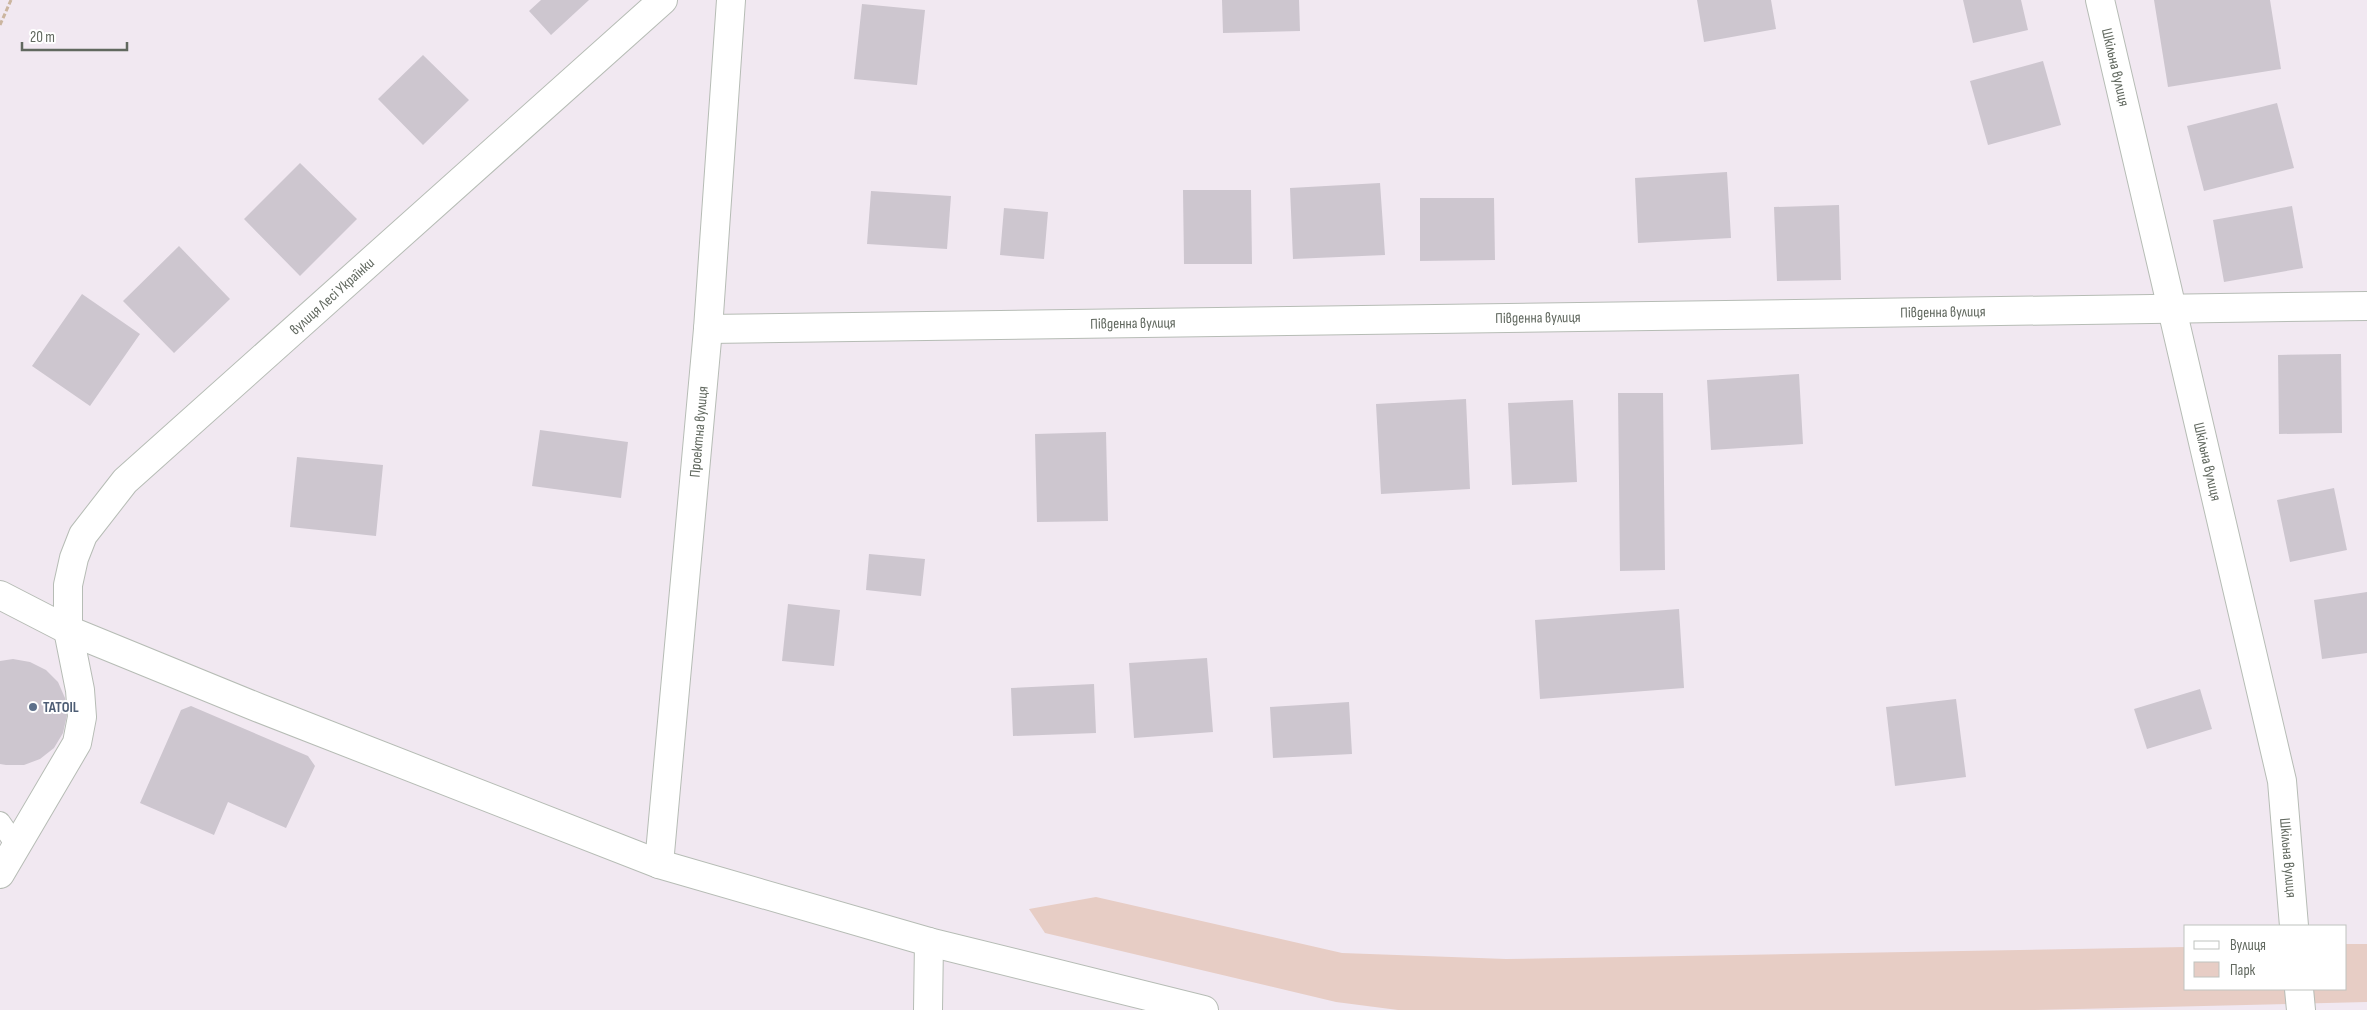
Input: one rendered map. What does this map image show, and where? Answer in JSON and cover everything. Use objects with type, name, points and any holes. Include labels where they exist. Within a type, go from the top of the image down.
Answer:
[{"type":"street","name":"вулиця Лесі Українки","points":[[0,874],[77,743],[82,717],[80,690],[68,630],[68,585],[74,558],[83,535],[125,481],[663,0]]},
{"type":"street","name":"Проектна вулиця","points":[[658,864],[708,329],[731,0]]},
{"type":"street","name":"Шкільна вулиця","points":[[2100,0],[2174,309],[2282,781],[2294,925]]},
{"type":"street","name":"Південна вулиця","points":[[708,329],[2367,306]]},
{"type":"street","points":[[0,595],[68,630],[259,708],[658,864],[929,942],[1204,1010]]},
{"type":"street","points":[[928,1010],[929,942]]},
{"type":"street","points":[[2299,990],[2301,1010]]},
{"type":"lane","points":[[0,822],[16,845]]},
{"type":"path","points":[[0,25],[11,0]]},
{"type":"green space","points":[[1096,897],[1342,953],[1506,959],[2184,947],[2184,990],[2347,990],[2347,944],[2367,944],[2367,1002],[2035,1010],[1398,1010],[1336,1002],[1045,933],[1029,909]]},
{"type":"building","points":[[541,0],[589,0],[551,35],[529,11]]},
{"type":"building","points":[[1222,0],[1299,0],[1300,31],[1223,33]]},
{"type":"building","points":[[1697,0],[1771,0],[1776,29],[1704,42]]},
{"type":"building","points":[[1963,0],[2021,0],[2028,30],[1973,43]]},
{"type":"building","points":[[2154,0],[2270,0],[2281,69],[2168,87]]},
{"type":"building","points":[[862,4],[925,10],[917,85],[854,79]]},
{"type":"building","points":[[423,55],[469,100],[423,145],[378,99]]},
{"type":"building","points":[[2043,61],[2061,125],[1988,145],[1970,81]]},
{"type":"building","points":[[2277,103],[2294,168],[2204,191],[2187,126]]},
{"type":"building","points":[[300,163],[357,219],[300,276],[244,219]]},
{"type":"building","points":[[1727,172],[1731,238],[1638,243],[1635,178]]},
{"type":"building","points":[[1380,183],[1385,255],[1293,259],[1290,188]]},
{"type":"building","points":[[1183,190],[1251,190],[1252,264],[1184,264]]},
{"type":"building","points":[[871,191],[951,196],[947,249],[867,244]]},
{"type":"building","points":[[1420,198],[1494,198],[1495,260],[1420,261]]},
{"type":"building","points":[[1839,205],[1841,280],[1777,281],[1774,207]]},
{"type":"building","points":[[2292,206],[2303,268],[2224,282],[2213,220]]},
{"type":"building","points":[[1004,208],[1048,212],[1044,259],[1000,255]]},
{"type":"building","points":[[179,246],[230,299],[174,353],[123,301]]},
{"type":"building","points":[[82,294],[140,334],[90,406],[32,366]]},
{"type":"building","points":[[2341,354],[2342,433],[2279,434],[2278,355]]},
{"type":"building","points":[[1799,374],[1803,444],[1711,450],[1707,380]]},
{"type":"building","points":[[1618,393],[1663,393],[1665,570],[1620,571]]},
{"type":"building","points":[[1466,399],[1470,489],[1381,494],[1376,404]]},
{"type":"building","points":[[1573,400],[1577,482],[1512,485],[1508,403]]},
{"type":"building","points":[[540,430],[628,442],[621,498],[532,486]]},
{"type":"building","points":[[1106,432],[1108,521],[1037,522],[1035,434]]},
{"type":"building","points":[[297,457],[383,465],[376,536],[290,527]]},
{"type":"building","points":[[2334,488],[2347,550],[2290,562],[2277,500]]},
{"type":"building","points":[[869,554],[925,559],[921,596],[866,590]]},
{"type":"building","points":[[2367,592],[2367,653],[2322,659],[2314,600]]},
{"type":"building","points":[[788,604],[840,610],[834,666],[782,661]]},
{"type":"building","points":[[1679,609],[1684,688],[1540,699],[1535,620]]},
{"type":"building","points":[[1207,658],[1213,732],[1134,738],[1129,663]]},
{"type":"building","name":"TATOIL","points":[[13,659],[30,662],[46,670],[58,682],[65,698],[67,715],[63,733],[54,748],[40,759],[24,765],[0,764],[0,661]]},
{"type":"building","points":[[1094,684],[1096,733],[1013,736],[1011,688]]},
{"type":"building","points":[[2200,689],[2212,729],[2147,749],[2134,709]]},
{"type":"building","points":[[1956,699],[1966,777],[1895,786],[1886,707]]},
{"type":"building","points":[[1349,702],[1352,754],[1273,758],[1270,707]]},
{"type":"building","points":[[191,706],[308,756],[315,766],[286,828],[228,802],[214,835],[140,803],[181,710]]},
{"type":"place","name":"TATOIL","points":[[33,707]]}]
